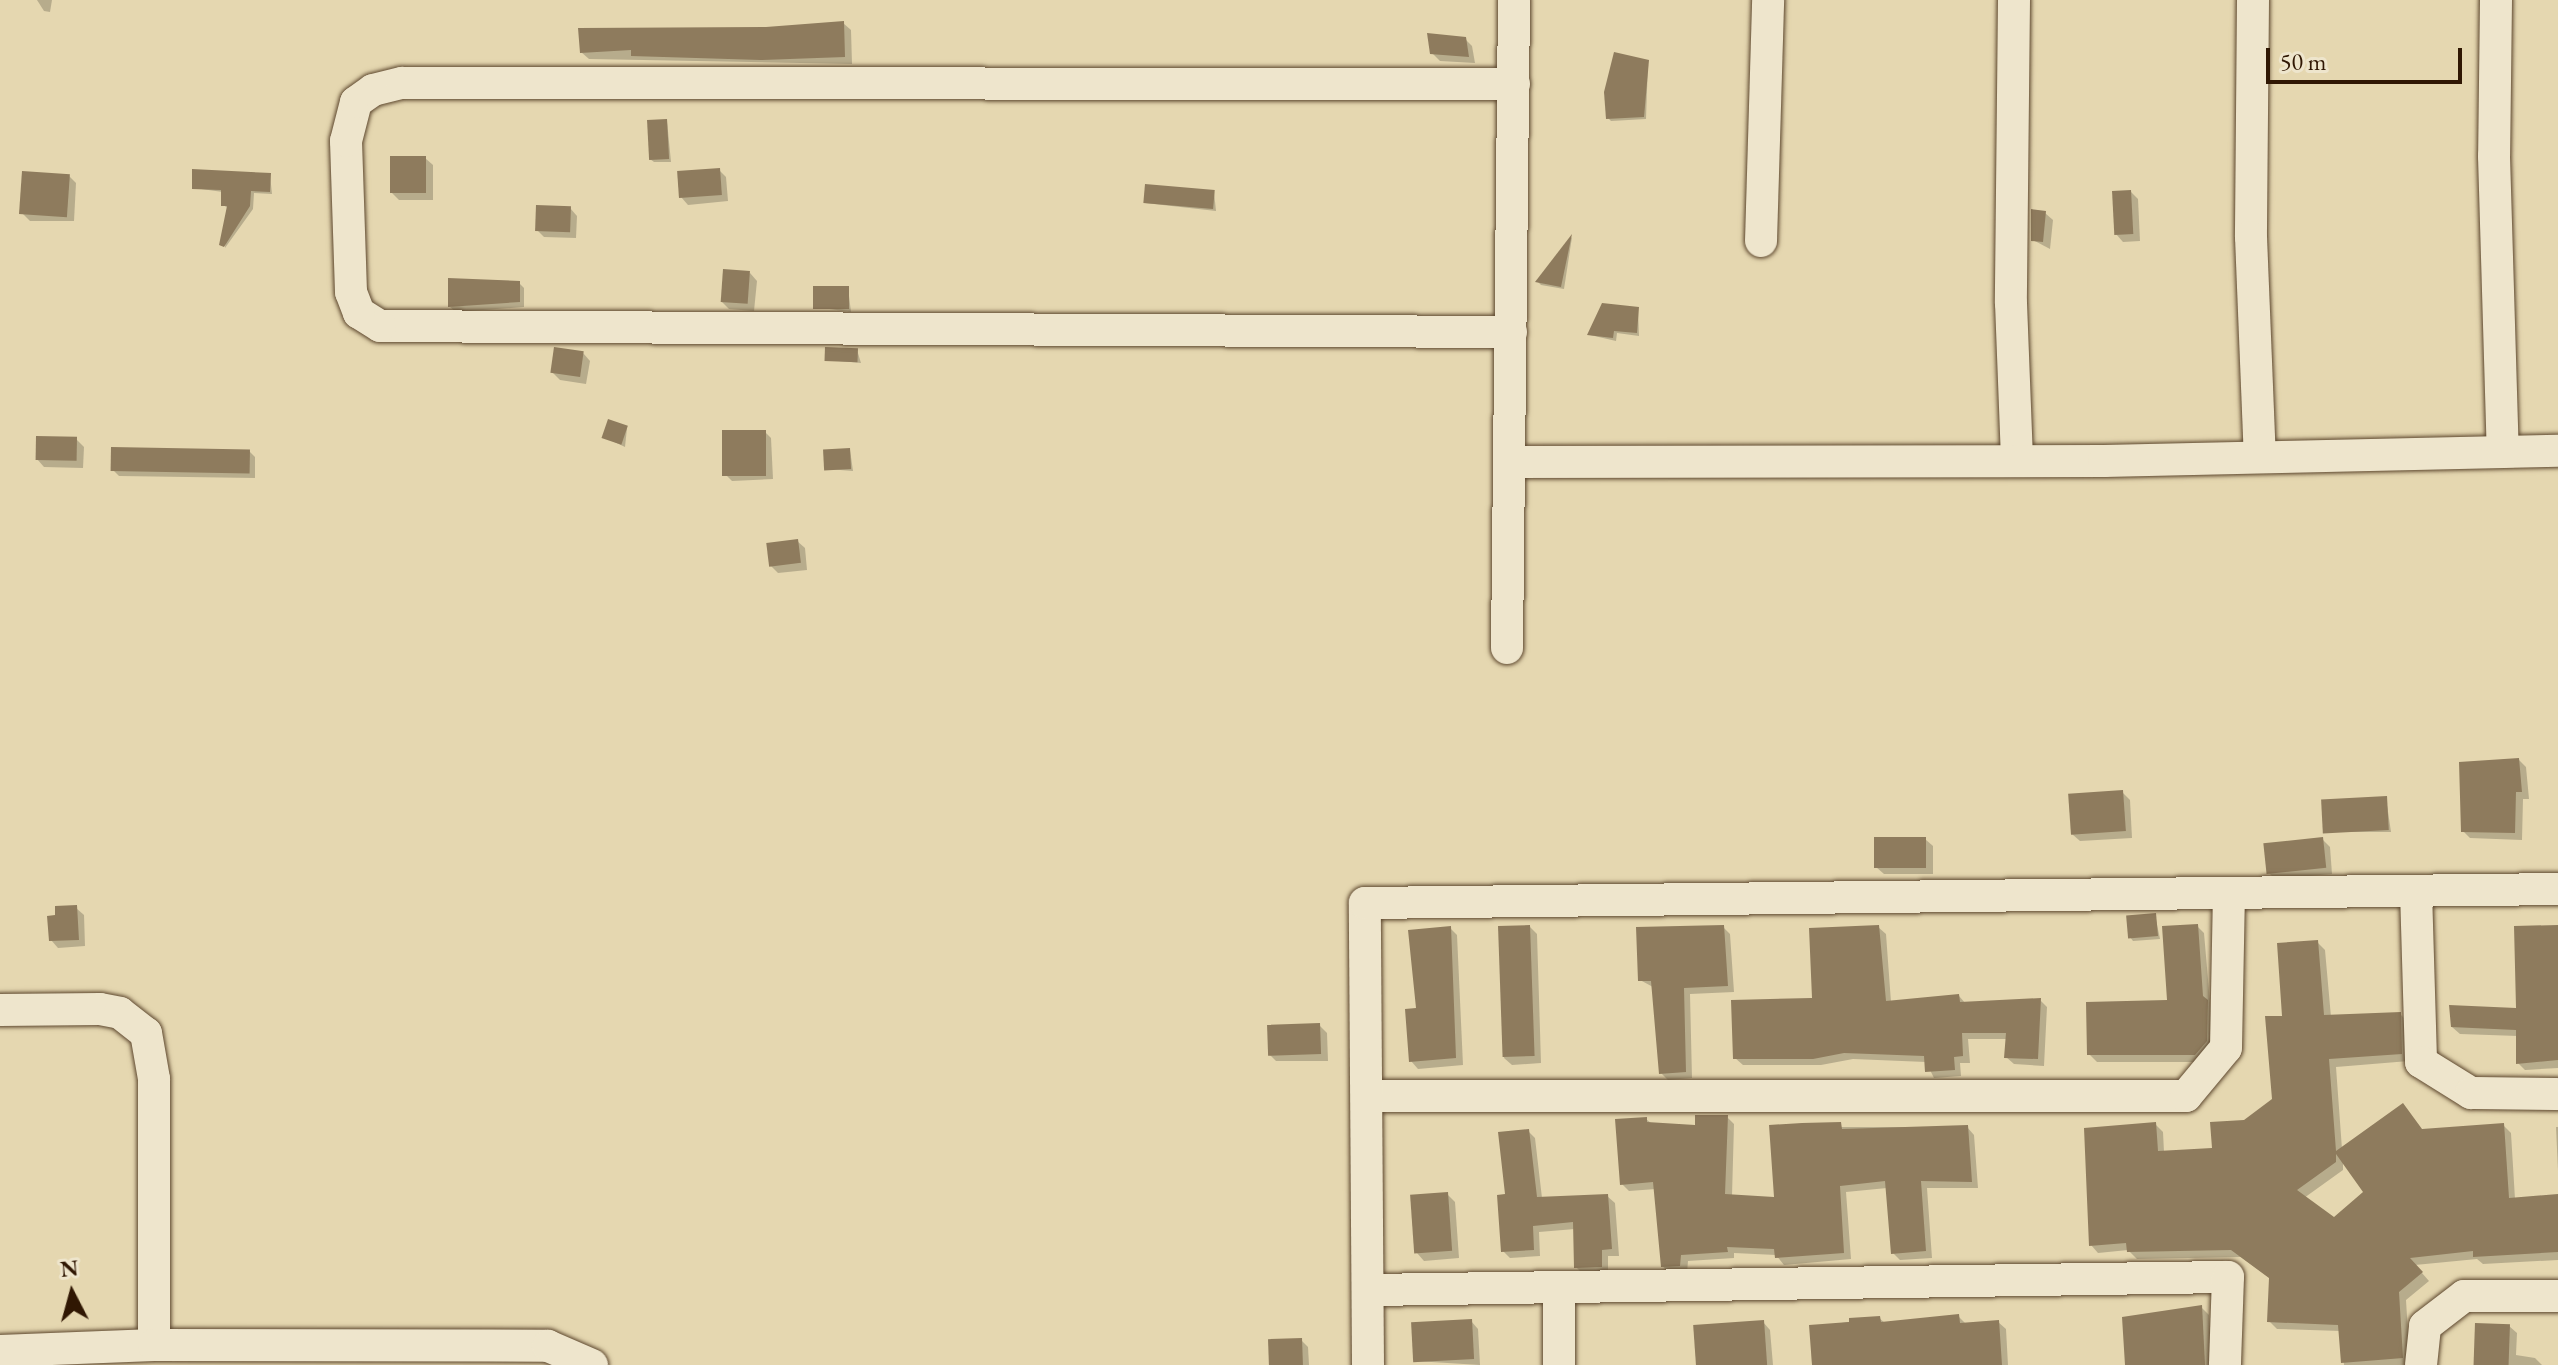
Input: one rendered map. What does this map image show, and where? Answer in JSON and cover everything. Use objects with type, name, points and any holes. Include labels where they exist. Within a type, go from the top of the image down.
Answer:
[{"type":"street","points":[[1507,648],[1514,0]]},
{"type":"street","points":[[1761,241],[1768,0]]},
{"type":"street","points":[[2014,0],[2011,303],[2017,460]]},
{"type":"street","points":[[2253,0],[2251,237],[2260,457]]},
{"type":"street","points":[[2496,0],[2494,156],[2503,452]]},
{"type":"street","points":[[1511,332],[380,326],[359,313],[351,292],[346,141],[356,102],[373,90],[402,83],[1514,84]]},
{"type":"street","points":[[1510,462],[2017,460],[2558,451]]},
{"type":"street","points":[[1368,1365],[1370,1290],[1365,903],[2558,889]]},
{"type":"street","points":[[2416,891],[2421,1062],[2471,1093],[2558,1094]]},
{"type":"street","points":[[1367,1096],[2186,1096],[2226,1048],[2229,893]]},
{"type":"street","points":[[0,1010],[100,1009],[120,1013],[146,1033],[154,1079],[154,1345]]},
{"type":"street","points":[[1370,1290],[1559,1290],[2228,1277],[2225,1365]]},
{"type":"street","points":[[1559,1290],[1559,1365]]},
{"type":"street","points":[[2421,1365],[2425,1326],[2464,1296],[2558,1296]]},
{"type":"street","points":[[0,1351],[154,1345],[548,1346],[592,1365]]},
{"type":"building","points":[[844,21],[845,57],[761,60],[631,56],[631,50],[580,53],[578,28],[766,27]]},
{"type":"building","points":[[1427,33],[1466,37],[1469,57],[1430,54]]},
{"type":"building","points":[[1614,52],[1649,60],[1644,117],[1606,119],[1604,92]]},
{"type":"building","points":[[667,119],[669,159],[649,160],[647,120]]},
{"type":"building","points":[[390,156],[426,156],[426,193],[390,193]]},
{"type":"building","points":[[720,168],[722,195],[679,198],[677,171]]},
{"type":"building","points":[[192,169],[271,173],[270,192],[251,191],[250,206],[224,247],[219,245],[227,206],[221,206],[221,190],[192,189]]},
{"type":"building","points":[[22,171],[70,174],[67,217],[19,214]]},
{"type":"building","points":[[1145,184],[1215,190],[1213,209],[1143,203]]},
{"type":"building","points":[[2131,190],[2133,234],[2114,235],[2112,191]]},
{"type":"building","points":[[536,205],[571,206],[570,232],[535,231]]},
{"type":"building","points":[[2031,209],[2046,211],[2043,242],[2031,241]]},
{"type":"building","points":[[1572,234],[1561,287],[1535,282]]},
{"type":"building","points":[[723,269],[750,271],[748,304],[721,302]]},
{"type":"building","points":[[448,278],[520,281],[520,302],[448,307]]},
{"type":"building","points":[[813,286],[849,286],[849,309],[813,309]]},
{"type":"building","points":[[1602,303],[1639,307],[1637,333],[1614,331],[1613,338],[1587,335]]},
{"type":"building","points":[[554,347],[584,351],[580,377],[550,373]]},
{"type":"building","points":[[825,347],[858,348],[857,362],[825,361]]},
{"type":"building","points":[[608,419],[628,426],[621,445],[601,438]]},
{"type":"building","points":[[722,430],[766,430],[766,476],[722,476]]},
{"type":"building","points":[[36,436],[77,437],[77,461],[36,460]]},
{"type":"building","points":[[111,447],[250,449],[250,473],[111,471]]},
{"type":"building","points":[[850,448],[851,469],[824,470],[823,449]]},
{"type":"building","points":[[798,539],[801,563],[769,567],[766,543]]},
{"type":"building","points":[[2519,758],[2522,792],[2516,792],[2515,833],[2461,832],[2459,762]]},
{"type":"building","points":[[2123,790],[2126,831],[2071,835],[2068,794]]},
{"type":"building","points":[[2387,796],[2389,830],[2323,833],[2321,799]]},
{"type":"building","points":[[1874,837],[1926,837],[1926,868],[1874,868]]},
{"type":"building","points":[[2323,837],[2326,868],[2267,874],[2263,843]]},
{"type":"building","points":[[77,905],[79,940],[49,941],[47,916],[55,915],[55,906]]},
{"type":"building","points":[[2156,913],[2158,936],[2128,939],[2126,916]]},
{"type":"building","points":[[2198,924],[2203,996],[2208,1000],[2207,1041],[2195,1055],[2087,1055],[2086,1002],[2167,1000],[2162,926]]},
{"type":"building","points":[[1530,925],[1535,1056],[1503,1057],[1498,926]]},
{"type":"building","points":[[1724,925],[1728,986],[1684,988],[1686,1072],[1659,1074],[1651,981],[1638,981],[1636,927]]},
{"type":"building","points":[[1879,925],[1886,1001],[1959,994],[1960,1002],[2041,998],[2038,1059],[2004,1058],[2006,1033],[1962,1033],[1963,1056],[1954,1057],[1955,1070],[1925,1072],[1924,1056],[1844,1053],[1813,1059],[1733,1059],[1731,1000],[1812,998],[1809,928]]},
{"type":"building","points":[[2558,925],[2558,1060],[2516,1064],[2516,1030],[2451,1027],[2449,1005],[2516,1008],[2514,926]]},
{"type":"building","points":[[1451,926],[1456,1058],[1409,1062],[1405,1009],[1416,1008],[1408,930]]},
{"type":"building","points":[[2318,940],[2324,1015],[2401,1012],[2402,1054],[2329,1059],[2336,1151],[2403,1103],[2422,1129],[2504,1123],[2509,1198],[2558,1194],[2558,1252],[2473,1257],[2473,1251],[2410,1258],[2423,1272],[2399,1292],[2403,1358],[2341,1363],[2338,1325],[2267,1322],[2269,1278],[2231,1250],[2127,1252],[2126,1243],[2089,1246],[2084,1128],[2156,1122],[2158,1151],[2212,1148],[2210,1122],[2244,1120],[2272,1099],[2265,1016],[2282,1016],[2277,943]],"holes":[[[2336,1154],[2363,1192],[2334,1217],[2297,1190],[2336,1162]]]},
{"type":"building","points":[[1320,1023],[1321,1054],[1268,1056],[1267,1025]]},
{"type":"building","points":[[1695,1115],[1728,1115],[1725,1194],[1774,1197],[1769,1125],[1802,1123],[1841,1122],[1842,1129],[1968,1125],[1972,1182],[1921,1181],[1926,1251],[1891,1254],[1885,1181],[1840,1186],[1844,1253],[1775,1258],[1774,1249],[1727,1247],[1728,1252],[1681,1255],[1680,1266],[1661,1267],[1653,1182],[1620,1185],[1615,1119],[1647,1117],[1647,1122],[1695,1125]]},
{"type":"building","points":[[1529,1129],[1537,1197],[1608,1194],[1612,1249],[1602,1250],[1602,1267],[1574,1268],[1573,1222],[1533,1226],[1534,1250],[1501,1252],[1497,1195],[1505,1194],[1498,1132]]},
{"type":"building","points":[[1448,1192],[1452,1251],[1414,1254],[1410,1195]]},
{"type":"building","points":[[2202,1305],[2205,1365],[2125,1365],[2122,1317]]},
{"type":"building","points":[[1959,1314],[1960,1323],[1999,1320],[2002,1365],[1812,1365],[1809,1325],[1849,1322],[1849,1318],[1880,1316],[1881,1322]]},
{"type":"building","points":[[1472,1319],[1474,1359],[1413,1362],[1411,1322]]},
{"type":"building","points":[[1764,1320],[1767,1365],[1696,1365],[1693,1325]]},
{"type":"building","points":[[2475,1323],[2510,1324],[2509,1365],[2474,1365]]},
{"type":"building","points":[[1302,1338],[1303,1365],[1269,1365],[1268,1339]]}]
